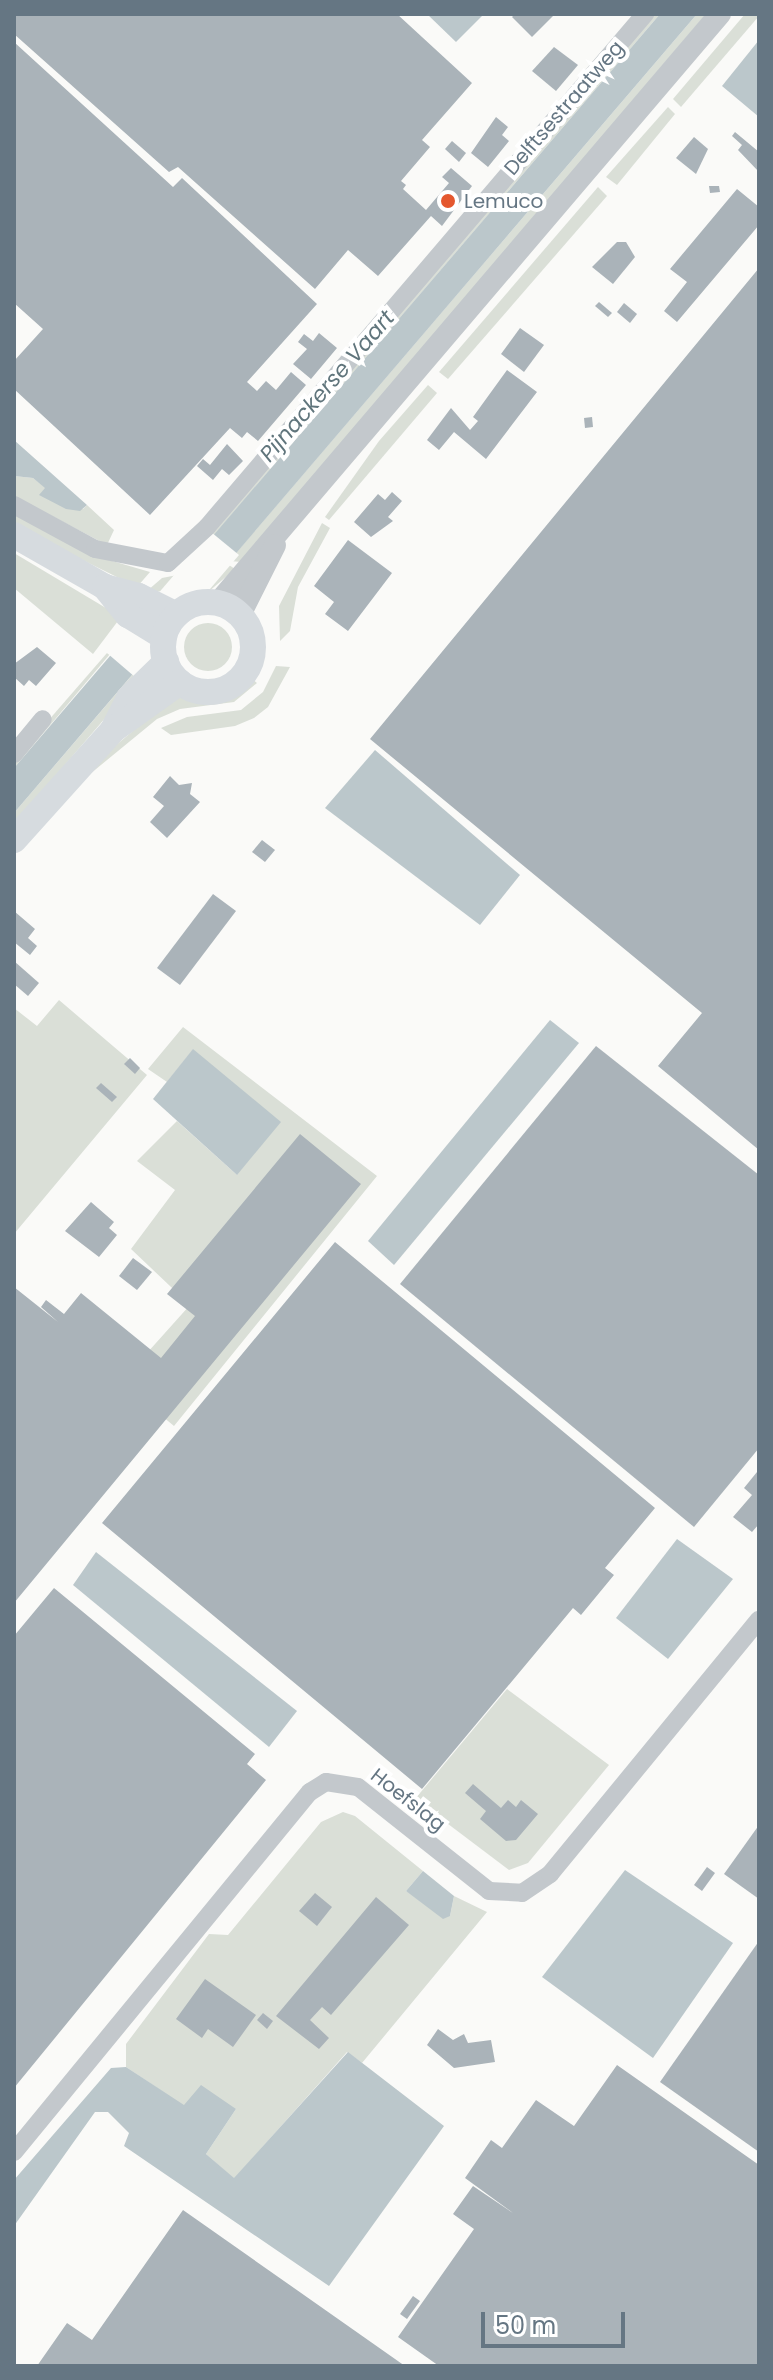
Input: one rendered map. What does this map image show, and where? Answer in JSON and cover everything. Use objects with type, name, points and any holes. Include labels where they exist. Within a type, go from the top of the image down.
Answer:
[{"type":"main road","points":[[14,535],[143,610],[170,649],[213,692],[244,674],[253,642],[220,607],[170,649],[113,730],[14,840]]},
{"type":"street","name":"Delftsestraatweg","points":[[14,505],[95,549],[168,563],[207,527],[645,14]]},
{"type":"street","points":[[220,607],[279,537],[313,489],[720,14]]},
{"type":"street","points":[[14,754],[43,719]]},
{"type":"street","name":"Hoefslag","points":[[14,2152],[310,1792],[326,1782],[358,1787],[489,1891],[504,1896],[522,1893],[550,1874],[759,1620]]},
{"type":"shaded area","points":[[427,14],[484,14],[456,42]]},
{"type":"shaded area","points":[[654,14],[660,14],[214,535],[236,553],[697,14],[706,14],[242,562],[190,558]]},
{"type":"shaded area","points":[[660,14],[697,14],[14,813],[14,768]]},
{"type":"shaded area","points":[[745,14],[759,16],[681,107],[673,99]]},
{"type":"shaded area","points":[[759,40],[759,117],[722,86]]},
{"type":"shaded area","points":[[668,107],[675,114],[617,185],[606,177]]},
{"type":"shaded area","points":[[598,187],[607,196],[448,379],[439,372]]},
{"type":"shaded area","points":[[428,385],[437,393],[329,520],[325,517],[379,441]]},
{"type":"shaded area","points":[[14,440],[87,505],[80,511],[66,509],[39,495],[45,488],[33,478],[14,476]]},
{"type":"shaded area","points":[[14,476],[33,478],[46,488],[40,495],[83,509],[87,505],[114,530],[107,545],[14,496]]},
{"type":"shaded area","points":[[14,512],[102,558],[150,572],[137,587],[14,526]]},
{"type":"shaded area","points":[[322,523],[330,528],[298,587],[290,631],[280,641],[279,606]]},
{"type":"shaded area","points":[[14,553],[121,617],[93,654],[14,588]]},
{"type":"shaded area","points":[[229,565],[235,569],[207,593],[147,591],[162,578]]},
{"type":"shaded area","points":[[208,623],[225,630],[232,647],[225,664],[208,671],[191,664],[184,647],[191,630]]},
{"type":"shaded area","points":[[107,653],[110,654],[14,768],[14,760]]},
{"type":"shaded area","points":[[276,666],[290,667],[268,707],[254,718],[235,726],[171,735],[161,728],[187,717],[241,710],[263,692]]},
{"type":"shaded area","points":[[133,674],[138,680],[14,824],[14,813]]},
{"type":"shaded area","points":[[251,678],[257,683],[234,702],[180,709],[157,719],[90,774],[104,755],[174,697],[226,696]]},
{"type":"shaded area","points":[[375,750],[520,875],[480,925],[325,808]]},
{"type":"shaded area","points":[[59,1000],[147,1075],[14,1234],[14,1008],[37,1026]]},
{"type":"shaded area","points":[[550,1020],[579,1043],[394,1265],[368,1241]]},
{"type":"shaded area","points":[[183,1027],[377,1176],[174,1426],[121,1382],[190,1305],[131,1249],[175,1190],[137,1161],[177,1121],[237,1175],[193,1050],[167,1082],[148,1069]]},
{"type":"shaded area","points":[[193,1049],[281,1122],[237,1175],[153,1099]]},
{"type":"shaded area","points":[[677,1539],[733,1579],[668,1659],[616,1618]]},
{"type":"shaded area","points":[[96,1552],[297,1711],[269,1747],[73,1585]]},
{"type":"shaded area","points":[[507,1689],[609,1765],[528,1863],[509,1870],[415,1799]]},
{"type":"shaded area","points":[[343,1812],[355,1816],[423,1871],[406,1891],[450,1916],[454,1896],[487,1912],[362,2063],[347,2052],[234,2179],[206,2154],[236,2109],[184,2106],[126,2067],[126,2044],[209,1934],[228,1935],[321,1822]]},
{"type":"shaded area","points":[[625,1870],[733,1943],[653,2058],[542,1977]]},
{"type":"shaded area","points":[[423,1871],[454,1896],[450,1916],[443,1919],[406,1891]]},
{"type":"shaded area","points":[[348,2052],[444,2126],[329,2286],[124,2146],[129,2133],[108,2112],[95,2112],[14,2226],[14,2180],[111,2068],[126,2067],[184,2105],[201,2085],[236,2109],[206,2154],[234,2178]]},
{"type":"pier","points":[[211,532],[239,555],[135,677],[107,653]]},
{"type":"building","points":[[14,14],[397,14],[472,83],[422,140],[430,147],[401,181],[406,185],[403,189],[426,210],[449,183],[442,177],[451,168],[472,186],[442,226],[431,216],[378,276],[348,250],[315,289],[178,167],[169,172],[14,34]]},
{"type":"building","points":[[515,14],[555,14],[532,37],[512,17]]},
{"type":"building","points":[[14,42],[173,187],[182,178],[317,304],[247,382],[257,391],[266,381],[276,390],[291,372],[306,385],[258,441],[247,432],[242,438],[230,428],[150,515],[14,389],[14,361],[43,329],[14,303]]},
{"type":"building","points":[[554,47],[578,65],[556,91],[532,71]]},
{"type":"building","points":[[496,117],[508,127],[502,135],[509,141],[488,167],[471,153]]},
{"type":"building","points":[[735,132],[759,152],[759,172],[738,150],[742,145],[732,136]]},
{"type":"building","points":[[694,137],[708,149],[696,174],[676,158]]},
{"type":"building","points":[[452,141],[466,153],[459,162],[445,149]]},
{"type":"building","points":[[709,186],[719,186],[720,192],[710,193]]},
{"type":"building","points":[[737,189],[759,207],[759,225],[677,322],[664,311],[687,282],[670,269]]},
{"type":"building","points":[[617,242],[626,242],[635,257],[613,284],[592,267]]},
{"type":"building","points":[[759,268],[759,1150],[658,1066],[702,1013],[370,739]]},
{"type":"building","points":[[599,302],[612,313],[608,317],[595,306]]},
{"type":"building","points":[[624,303],[637,314],[630,323],[617,312]]},
{"type":"building","points":[[520,328],[544,345],[524,372],[501,354]]},
{"type":"building","points":[[319,333],[337,348],[311,379],[293,364],[307,349],[298,342],[304,334],[313,341]]},
{"type":"building","points":[[507,370],[537,392],[486,459],[454,432],[439,450],[427,440],[451,408],[470,430],[478,421],[473,417]]},
{"type":"building","points":[[592,417],[593,427],[585,428],[584,418]]},
{"type":"building","points":[[227,444],[243,461],[229,475],[222,469],[213,480],[197,466],[203,459],[210,465]]},
{"type":"building","points":[[392,492],[402,501],[388,517],[393,521],[371,537],[354,522],[378,494],[385,500]]},
{"type":"building","points":[[348,540],[392,573],[348,631],[325,614],[334,602],[314,586]]},
{"type":"building","points":[[37,647],[56,663],[36,686],[29,680],[24,686],[14,677],[14,664]]},
{"type":"building","points":[[170,776],[179,785],[192,783],[190,794],[200,802],[167,838],[150,822],[164,806],[153,797]]},
{"type":"building","points":[[262,840],[275,850],[265,862],[252,852]]},
{"type":"building","points":[[213,894],[236,911],[180,985],[157,968]]},
{"type":"building","points":[[14,911],[35,929],[28,938],[37,946],[30,955],[14,942]]},
{"type":"building","points":[[14,961],[39,983],[28,996],[14,984]]},
{"type":"building","points":[[596,1046],[759,1175],[759,1448],[694,1527],[400,1284]]},
{"type":"building","points":[[130,1058],[140,1068],[135,1074],[124,1064]]},
{"type":"building","points":[[101,1083],[117,1097],[112,1102],[96,1088]]},
{"type":"building","points":[[300,1134],[361,1184],[14,1603],[14,1287],[58,1322],[41,1307],[46,1300],[64,1314],[81,1293],[161,1358],[195,1316],[167,1294]]},
{"type":"building","points":[[91,1202],[114,1222],[109,1228],[117,1235],[99,1257],[65,1231]]},
{"type":"building","points":[[335,1242],[655,1508],[605,1568],[614,1575],[581,1615],[573,1608],[422,1789],[102,1523]]},
{"type":"building","points":[[133,1258],[152,1272],[137,1290],[119,1276]]},
{"type":"building","points":[[757,1472],[759,1524],[752,1532],[733,1517],[752,1495],[744,1488]]},
{"type":"building","points":[[54,1588],[255,1754],[247,1764],[266,1780],[14,2088],[14,1636]]},
{"type":"building","points":[[473,1784],[501,1808],[508,1800],[516,1807],[521,1800],[538,1814],[516,1840],[506,1841],[480,1819],[486,1811],[465,1793]]},
{"type":"building","points":[[759,1825],[759,1899],[724,1874]]},
{"type":"building","points":[[707,1867],[715,1873],[702,1891],[694,1885]]},
{"type":"building","points":[[315,1893],[332,1907],[317,1926],[299,1911]]},
{"type":"building","points":[[376,1897],[409,1925],[331,2015],[322,2007],[310,2020],[329,2038],[319,2049],[276,2016]]},
{"type":"building","points":[[759,1941],[759,2152],[660,2082]]},
{"type":"building","points":[[205,1979],[256,2015],[233,2047],[208,2029],[202,2038],[176,2019]]},
{"type":"building","points":[[263,2013],[273,2021],[267,2029],[257,2020]]},
{"type":"building","points":[[438,2029],[453,2040],[464,2034],[468,2043],[491,2040],[495,2062],[454,2068],[427,2045]]},
{"type":"building","points":[[617,2065],[759,2165],[759,2366],[439,2366],[398,2337],[474,2229],[453,2214],[473,2186],[513,2213],[465,2178],[491,2140],[502,2148],[536,2100],[574,2126]]},
{"type":"building","points":[[183,2210],[405,2366],[37,2366],[67,2323],[92,2340]]},
{"type":"building","points":[[413,2296],[420,2301],[407,2319],[400,2314]]},
{"type":"place","name":"Lemuco","points":[[448,201]]},
{"type":"water label","name":"Pijnackerse Vaart","points":[[327,386]]}]
